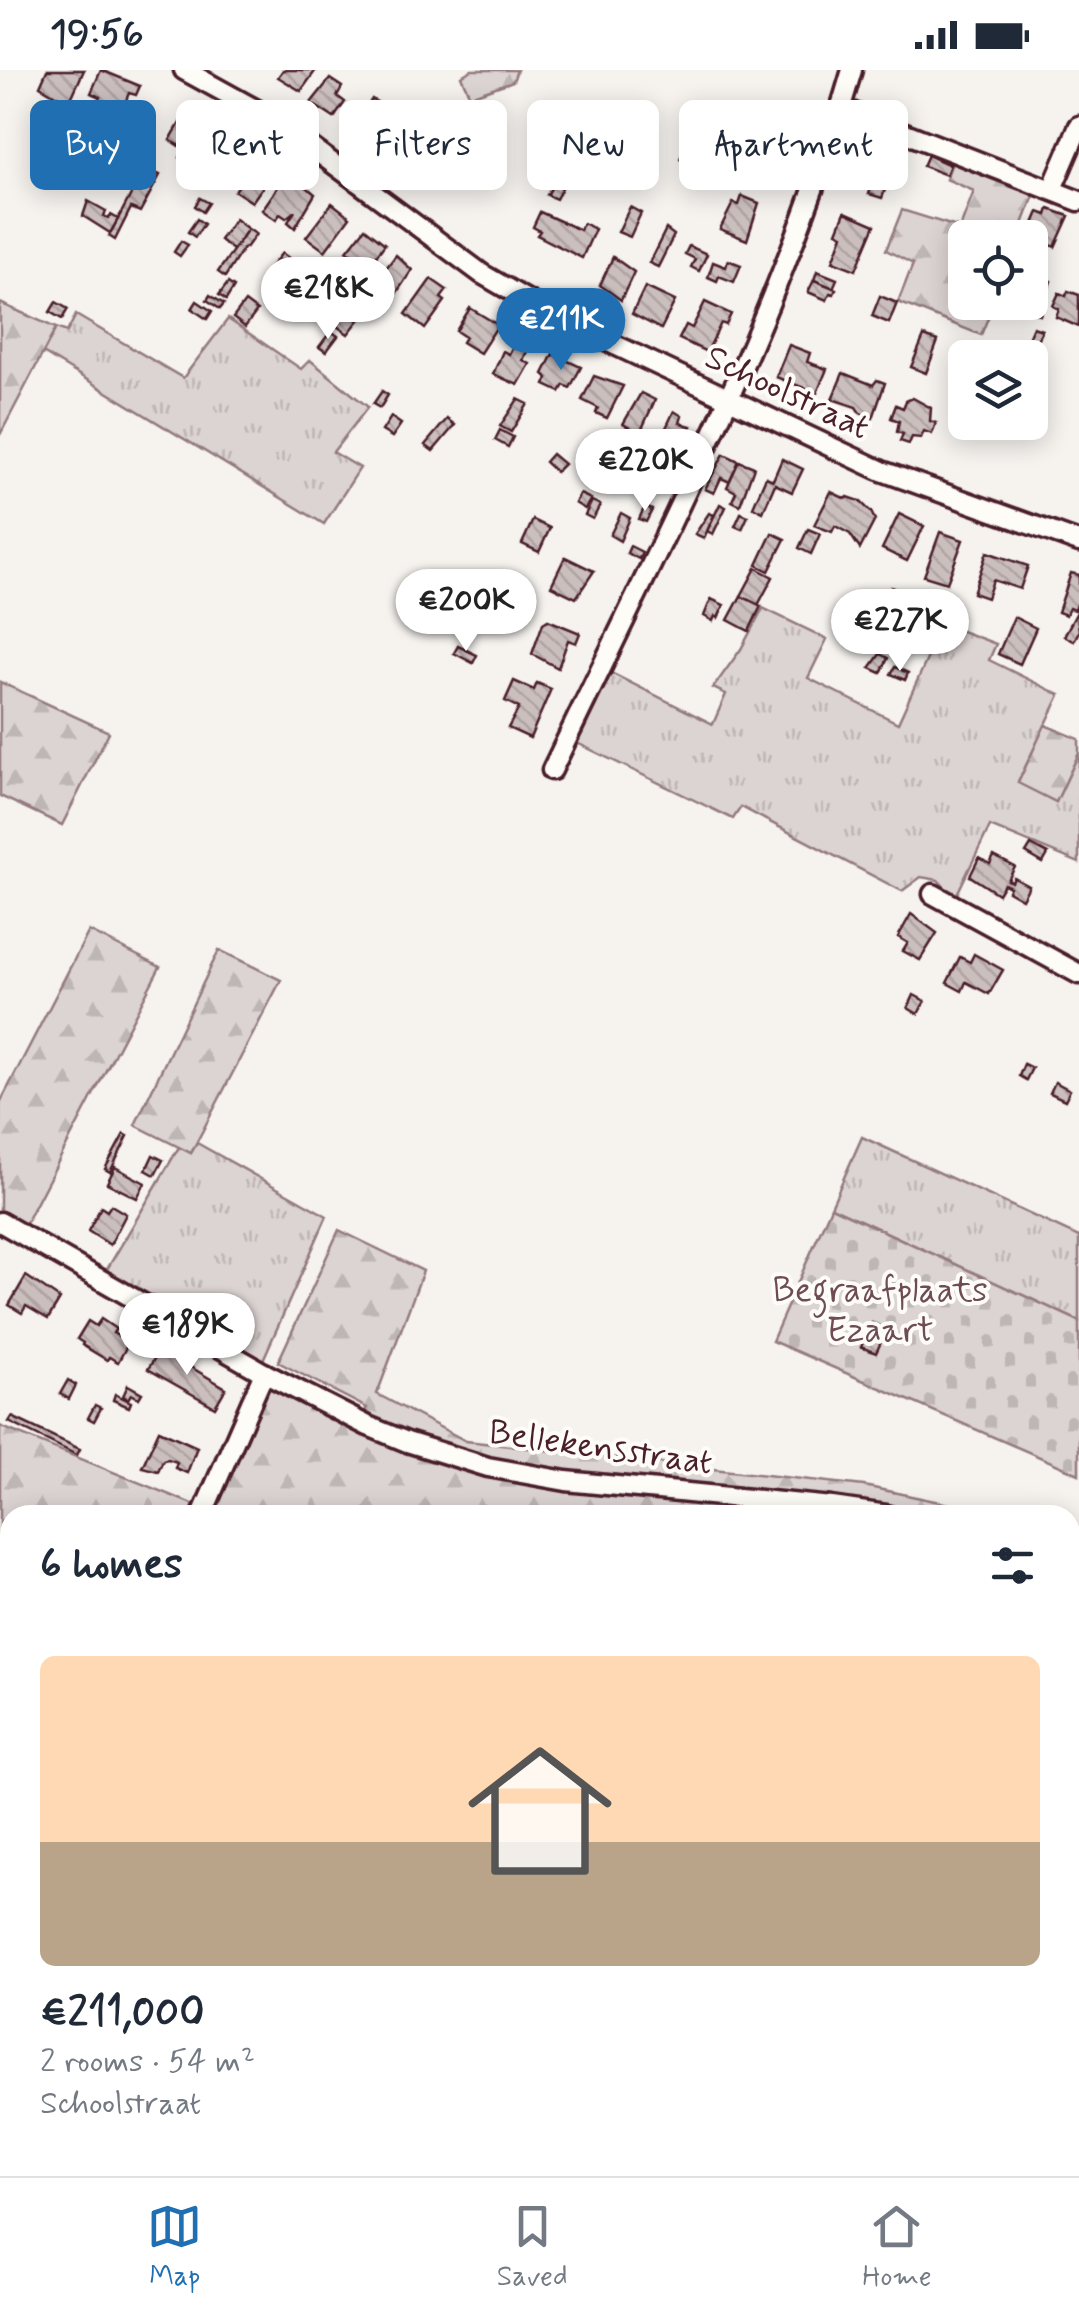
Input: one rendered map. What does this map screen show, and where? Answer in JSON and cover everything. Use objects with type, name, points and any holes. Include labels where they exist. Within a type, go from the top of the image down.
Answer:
[{"type":"street","name":"Schoolstraat","points":[[184,70],[302,138],[504,287],[558,318],[882,471],[1079,542]]},
{"type":"street","points":[[843,100],[852,70]]},
{"type":"street","points":[[1052,189],[1079,126]]},
{"type":"street","points":[[908,134],[1079,201]]},
{"type":"street","points":[[552,770],[729,400],[810,190]]},
{"type":"street","points":[[934,894],[1079,974]]},
{"type":"street","name":"Bellekensstraat","points":[[0,1222],[264,1373],[368,1426],[488,1467],[566,1482],[803,1505]]},
{"type":"street","points":[[206,1505],[264,1373]]},
{"type":"green space","points":[[472,70],[517,70],[513,81],[470,96],[461,76]]},
{"type":"green space","points":[[953,160],[1035,193],[1025,220],[963,220],[974,191],[946,179]]},
{"type":"green space","points":[[902,210],[948,224],[948,320],[987,320],[981,335],[898,302],[913,264],[886,250]]},
{"type":"green space","points":[[0,303],[56,328],[0,435]]},
{"type":"green space","points":[[76,315],[183,378],[228,319],[301,369],[310,360],[368,407],[333,452],[360,468],[324,524],[43,353],[56,328],[67,332]]},
{"type":"green space","points":[[763,608],[827,639],[808,678],[898,723],[943,624],[996,644],[989,660],[1060,695],[1018,782],[1056,802],[1079,753],[1079,863],[990,826],[955,898],[938,880],[921,877],[902,891],[741,807],[733,819],[573,741],[607,671],[713,724],[726,694],[713,688],[741,649]]},
{"type":"green space","points":[[0,682],[109,732],[62,825],[0,796]]},
{"type":"green space","points":[[1045,725],[1079,739],[1079,753],[1056,802],[1018,783]]},
{"type":"green space","points":[[89,931],[160,967],[25,1225],[0,1210],[0,1103]]},
{"type":"green space","points":[[219,950],[281,980],[191,1153],[135,1125]]},
{"type":"green space","points":[[862,1137],[1079,1237],[1079,1321],[831,1207]]},
{"type":"green space","points":[[197,1143],[327,1216],[263,1360],[106,1271],[179,1147],[191,1153]]},
{"type":"green space","name":"Begraafplaats Ezaart","points":[[831,1207],[1079,1321],[1079,1474],[772,1341]]},
{"type":"green space","points":[[339,1230],[423,1271],[377,1394],[466,1441],[864,1486],[954,1505],[217,1505],[268,1387],[353,1430],[367,1408],[278,1362]]},
{"type":"green space","points":[[0,1426],[194,1505],[0,1505]]},
{"type":"building","points":[[47,70],[84,70],[70,100],[40,86]]},
{"type":"building","points":[[101,70],[140,86],[136,95],[129,93],[126,100],[99,100],[100,97],[91,93]]},
{"type":"building","points":[[283,70],[316,70],[301,91],[278,77]]},
{"type":"building","points":[[330,79],[342,87],[337,96],[342,100],[339,100],[334,118],[319,108],[319,100],[313,100]]},
{"type":"building","points":[[928,155],[950,165],[946,175],[923,166]]},
{"type":"building","points":[[133,190],[152,190],[140,212],[131,208],[115,240],[109,236]]},
{"type":"building","points":[[236,190],[260,190],[252,202]]},
{"type":"building","points":[[276,190],[310,190],[315,194],[295,228],[288,222],[295,211],[286,218],[280,214],[276,220],[262,210]]},
{"type":"building","points":[[550,190],[561,190],[556,199],[547,195]]},
{"type":"building","points":[[870,190],[885,190],[882,198],[869,194]]},
{"type":"building","points":[[742,196],[759,203],[747,240],[720,229],[733,203],[739,205]]},
{"type":"building","points":[[200,198],[209,203],[203,212],[195,206]]},
{"type":"building","points":[[88,201],[106,211],[104,216],[118,219],[110,233],[83,216]]},
{"type":"building","points":[[332,203],[350,217],[325,251],[306,237]]},
{"type":"building","points":[[630,207],[641,213],[630,237],[618,232]]},
{"type":"building","points":[[1049,209],[1069,216],[1055,247],[1048,244],[1048,220],[1036,220],[1039,212],[1047,215]]},
{"type":"building","points":[[540,212],[580,230],[583,223],[595,229],[582,258],[537,235],[540,231],[533,227]]},
{"type":"building","points":[[845,212],[875,225],[856,270],[833,261],[843,235],[837,232]]},
{"type":"building","points":[[197,219],[204,224],[195,237],[188,232]]},
{"type":"building","points":[[235,219],[248,229],[233,250],[220,240]]},
{"type":"building","points":[[365,228],[385,244],[370,264],[347,251]]},
{"type":"building","points":[[248,229],[256,234],[225,277],[218,272]]},
{"type":"building","points":[[666,229],[674,235],[658,267],[649,263]]},
{"type":"building","points":[[181,241],[188,245],[180,256],[174,252]]},
{"type":"building","points":[[689,246],[707,254],[699,271],[691,267],[695,259],[685,254]]},
{"type":"building","points":[[282,253],[298,265],[285,281],[269,269]]},
{"type":"building","points":[[396,255],[412,270],[385,310],[373,302],[378,295],[370,289]]},
{"type":"building","points":[[613,257],[634,272],[621,300],[600,285]]},
{"type":"building","points":[[728,260],[741,265],[734,282],[719,276],[717,281],[708,277],[713,262],[726,267]]},
{"type":"building","points":[[817,271],[837,279],[833,288],[814,280]]},
{"type":"building","points":[[316,279],[329,290],[308,316],[295,306]]},
{"type":"building","points":[[431,279],[447,290],[441,298],[445,301],[425,329],[406,314]]},
{"type":"building","points":[[814,280],[836,289],[834,294],[830,293],[827,300],[808,292]]},
{"type":"building","points":[[228,283],[234,287],[226,300],[219,295]]},
{"type":"building","points":[[645,287],[675,301],[661,329],[632,314]]},
{"type":"building","points":[[1068,291],[1079,295],[1079,327],[1056,317],[1059,309],[1053,306],[1059,293],[1066,296]]},
{"type":"building","points":[[210,295],[224,304],[220,309],[207,300]]},
{"type":"building","points":[[880,296],[897,303],[889,323],[872,316]]},
{"type":"building","points":[[197,301],[212,311],[207,319],[192,309]]},
{"type":"building","points":[[56,302],[68,309],[62,319],[50,312]]},
{"type":"building","points":[[245,302],[257,311],[245,327],[233,318]]},
{"type":"building","points":[[705,302],[731,314],[726,325],[721,323],[707,352],[679,339],[686,325],[692,328]]},
{"type":"building","points":[[349,304],[363,315],[348,334],[334,324]]},
{"type":"building","points":[[470,308],[498,325],[480,353],[462,342],[465,337],[456,331]]},
{"type":"building","points":[[1033,327],[1042,330],[1037,340],[1027,340]]},
{"type":"building","points":[[331,331],[338,336],[326,352],[319,347]]},
{"type":"building","points":[[518,336],[531,343],[523,360],[530,364],[518,385],[493,374],[503,351],[509,354]]},
{"type":"building","points":[[924,336],[938,341],[926,373],[911,367]]},
{"type":"building","points":[[789,345],[810,353],[807,362],[827,369],[817,393],[776,377]]},
{"type":"building","points":[[553,354],[581,367],[570,388],[564,385],[560,392],[545,385],[548,378],[543,374]]},
{"type":"building","points":[[843,373],[873,385],[877,380],[885,383],[873,418],[832,399]]},
{"type":"building","points":[[594,376],[623,386],[607,418],[582,400]]},
{"type":"building","points":[[382,391],[388,395],[380,408],[373,404]]},
{"type":"building","points":[[641,393],[655,400],[640,433],[623,424]]},
{"type":"building","points":[[913,398],[931,408],[930,421],[936,423],[932,434],[924,431],[921,438],[912,437],[909,444],[900,441],[903,434],[897,432],[899,421],[891,418],[896,405],[903,408]]},
{"type":"building","points":[[518,399],[528,404],[511,432],[500,426]]},
{"type":"building","points":[[674,411],[682,416],[680,423],[697,432],[687,461],[657,447]]},
{"type":"building","points":[[391,417],[401,424],[392,437],[382,431]]},
{"type":"building","points":[[447,419],[455,425],[433,451],[425,445]]},
{"type":"building","points":[[500,430],[513,437],[508,447],[495,440]]},
{"type":"building","points":[[600,451],[609,456],[600,475],[591,470]]},
{"type":"building","points":[[552,454],[564,464],[556,472],[545,462]]},
{"type":"building","points":[[724,454],[739,461],[730,482],[721,478],[714,493],[705,489]]},
{"type":"building","points":[[782,459],[803,469],[792,492],[775,484],[763,512],[753,507],[766,477],[773,480]]},
{"type":"building","points":[[739,461],[754,467],[740,505],[732,501],[736,492],[727,487]]},
{"type":"building","points":[[831,492],[860,501],[871,512],[875,520],[860,549],[850,534],[835,526],[832,532],[814,525]]},
{"type":"building","points":[[580,494],[591,499],[585,509],[575,503]]},
{"type":"building","points":[[592,501],[600,505],[593,519],[585,515]]},
{"type":"building","points":[[720,504],[726,507],[713,534],[707,531]]},
{"type":"building","points":[[645,506],[652,510],[646,522],[639,519]]},
{"type":"building","points":[[621,513],[630,518],[620,541],[610,535]]},
{"type":"building","points":[[709,513],[714,515],[704,538],[695,534]]},
{"type":"building","points":[[741,513],[748,516],[742,529],[735,526]]},
{"type":"building","points":[[899,514],[924,526],[907,561],[882,549]]},
{"type":"building","points":[[533,520],[550,528],[539,552],[522,544]]},
{"type":"building","points":[[808,529],[820,534],[811,554],[799,548]]},
{"type":"building","points":[[940,532],[963,540],[947,583],[924,576]]},
{"type":"building","points":[[772,533],[785,539],[769,571],[757,565]]},
{"type":"building","points":[[630,546],[642,552],[639,559],[627,553]]},
{"type":"building","points":[[987,552],[1028,566],[1020,589],[993,580],[987,598],[973,593]]},
{"type":"building","points":[[565,557],[594,571],[576,598],[551,586]]},
{"type":"building","points":[[756,568],[773,577],[758,605],[741,596]]},
{"type":"building","points":[[1071,573],[1079,575],[1079,600],[1075,610],[1069,608],[1066,615],[1058,612]]},
{"type":"building","points":[[477,575],[509,590],[504,601],[491,596],[486,604],[468,595]]},
{"type":"building","points":[[891,587],[901,592],[890,611],[883,608]]},
{"type":"building","points":[[741,596],[761,606],[749,631],[728,620]]},
{"type":"building","points":[[711,599],[724,605],[713,621],[704,616]]},
{"type":"building","points":[[1077,612],[1079,631],[1074,641],[1064,636]]},
{"type":"building","points":[[1014,617],[1036,628],[1020,664],[998,654]]},
{"type":"building","points":[[548,620],[580,633],[576,643],[568,640],[558,668],[532,654],[543,623]]},
{"type":"building","points":[[458,646],[477,655],[473,663],[454,653]]},
{"type":"building","points":[[880,654],[888,658],[881,673],[870,668]]},
{"type":"building","points":[[895,667],[908,673],[905,680],[891,674]]},
{"type":"building","points":[[514,681],[534,690],[537,683],[551,689],[530,738],[508,728],[519,708],[505,701]]},
{"type":"building","points":[[1031,845],[1048,854],[1043,863],[1026,853]]},
{"type":"building","points":[[994,856],[1015,867],[1008,880],[1012,882],[1014,878],[1029,886],[1022,899],[1004,884],[998,894],[970,876],[979,858],[990,864]]},
{"type":"building","points":[[911,914],[937,933],[920,960],[903,951],[908,943],[898,937]]},
{"type":"building","points":[[974,954],[1003,970],[989,994],[966,982],[962,991],[947,983],[960,957],[970,962]]},
{"type":"building","points":[[914,995],[925,1001],[918,1014],[908,1008]]},
{"type":"building","points":[[1024,1064],[1032,1068],[1026,1080],[1019,1076]]},
{"type":"building","points":[[1055,1082],[1070,1090],[1065,1100],[1050,1093]]},
{"type":"building","points":[[124,1134],[128,1136],[110,1172],[105,1169]]},
{"type":"building","points":[[153,1155],[163,1160],[155,1175],[146,1170]]},
{"type":"building","points":[[115,1167],[145,1183],[137,1198],[107,1183]]},
{"type":"building","points":[[111,1205],[126,1214],[110,1245],[88,1231],[101,1207],[107,1211]]},
{"type":"building","points":[[26,1276],[60,1299],[48,1319],[26,1306],[22,1313],[9,1305]]},
{"type":"building","points":[[101,1319],[116,1329],[113,1333],[129,1342],[118,1362],[109,1357],[107,1360],[77,1339],[88,1321],[96,1326]]},
{"type":"building","points":[[872,1323],[887,1329],[876,1353],[861,1347]]},
{"type":"building","points":[[160,1349],[226,1388],[215,1407],[148,1369]]},
{"type":"building","points":[[68,1380],[76,1385],[69,1399],[60,1394]]},
{"type":"building","points":[[128,1385],[142,1393],[139,1398],[123,1396]]},
{"type":"building","points":[[115,1394],[131,1402],[129,1407],[113,1400]]},
{"type":"building","points":[[95,1405],[101,1408],[94,1421],[88,1418]]},
{"type":"building","points":[[12,1417],[80,1449],[77,1455],[9,1422]]},
{"type":"building","points":[[159,1430],[197,1447],[187,1473],[175,1468],[177,1462],[168,1459],[163,1460],[158,1471],[142,1467]]}]
